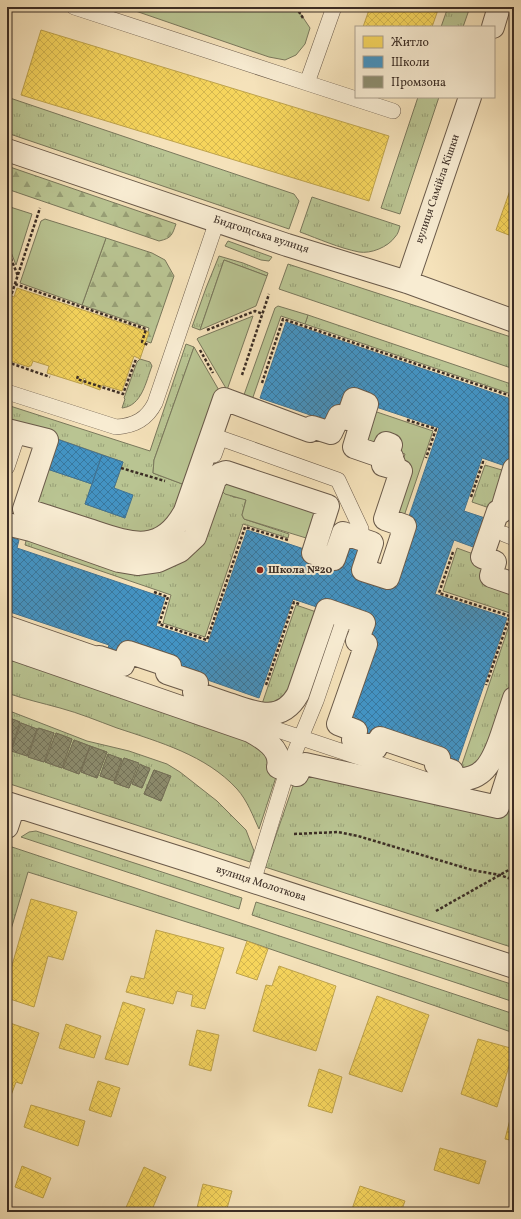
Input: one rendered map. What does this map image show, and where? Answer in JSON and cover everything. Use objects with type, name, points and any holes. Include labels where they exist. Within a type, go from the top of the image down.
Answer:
[{"type":"street","points":[[493,26],[499,7]]},
{"type":"street","name":"вулиця Самійла Кішки","points":[[407,282],[470,98]]},
{"type":"street","name":"Бидгощська вулиця","points":[[7,150],[287,245],[407,282],[514,321]]},
{"type":"street","points":[[7,524],[31,530],[119,560],[137,564],[158,561],[180,551],[195,537],[216,480],[220,474],[226,472],[328,506],[313,552],[334,560],[343,533],[358,538],[372,543],[363,570],[388,578],[405,526],[385,519],[401,471],[393,468],[394,464],[391,462],[390,467],[383,465],[386,458],[391,460],[392,457],[387,455],[391,445],[386,443],[380,456],[354,446],[367,404],[354,399],[347,419],[339,416],[331,433],[312,427],[310,431],[224,399],[181,519],[163,537],[139,544],[124,542],[24,509],[47,440],[11,436]]},
{"type":"street","points":[[514,469],[501,512],[498,511],[482,558],[495,562],[491,576],[514,584]]},
{"type":"street","points":[[7,627],[99,659],[99,657],[123,665],[128,652],[170,666],[167,673],[197,683],[194,692],[252,712],[274,714],[288,707],[298,694],[327,610],[364,623],[357,641],[366,644],[338,724],[356,731],[353,740],[376,748],[380,738],[439,758],[436,765],[452,771],[449,778],[468,779],[477,775],[489,765],[495,754],[514,698]]},
{"type":"street","points":[[7,647],[250,731],[268,741],[277,756],[278,767],[297,775],[301,767],[305,764],[498,807],[514,757]]},
{"type":"street","points":[[7,827],[11,804]]},
{"type":"street","name":"вулиця Молоткова","points":[[11,804],[514,967]]},
{"type":"lane","points":[[74,7],[393,111]]},
{"type":"lane","points":[[307,83],[334,7]]},
{"type":"lane","points":[[7,392],[116,427],[126,427],[136,424],[145,418],[155,403],[217,221]]},
{"type":"lane","points":[[7,467],[11,436]]},
{"type":"lane","points":[[7,515],[21,518],[121,551],[136,553],[154,551],[167,546],[177,538],[188,525],[193,515],[220,438],[338,480],[361,529]]},
{"type":"lane","points":[[253,882],[287,771],[316,701],[344,619]]},
{"type":"lane","points":[[7,637],[447,787],[463,789],[481,784],[493,774],[502,762],[514,728]]},
{"type":"path","points":[[7,308],[40,208]]},
{"type":"path","points":[[7,249],[18,276]]},
{"type":"path","points":[[15,284],[146,329],[142,342],[148,345],[147,349]]},
{"type":"path","points":[[239,382],[269,294]]},
{"type":"path","points":[[206,331],[255,311],[263,314]]},
{"type":"path","points":[[199,349],[214,375]]},
{"type":"path","points":[[78,376],[77,379],[123,394],[136,359]]},
{"type":"path","points":[[7,362],[50,377]]},
{"type":"path","points":[[121,468],[156,478],[192,491]]},
{"type":"path","points":[[453,551],[439,593],[510,616],[485,691]]},
{"type":"path","points":[[265,687],[294,602],[300,604]]},
{"type":"path","points":[[267,836],[275,839],[301,832],[338,832],[358,836],[472,870],[500,875],[514,880]]},
{"type":"path","points":[[403,931],[514,867]]},
{"type":"green space","points":[[124,7],[296,7],[310,28],[305,44],[296,55],[285,60],[269,57]]},
{"type":"green space","points":[[448,7],[470,7],[463,26],[441,26]]},
{"type":"green space","points":[[7,97],[294,194],[299,201],[289,229],[7,133]]},
{"type":"green space","points":[[418,98],[439,98],[400,214],[381,208]]},
{"type":"green space","points":[[7,166],[176,224],[171,236],[167,239],[159,241],[7,189]]},
{"type":"green space","points":[[312,197],[400,226],[398,232],[392,241],[384,247],[369,252],[359,252],[300,232]]},
{"type":"green space","points":[[7,206],[32,214],[16,265],[7,242]]},
{"type":"green space","points":[[45,219],[106,238],[82,305],[20,283],[41,221]]},
{"type":"green space","points":[[106,238],[152,253],[165,260],[174,276],[151,343],[145,341],[149,328],[82,305]]},
{"type":"green space","points":[[228,241],[272,257],[269,261],[261,260],[225,246]]},
{"type":"green space","points":[[219,256],[243,263],[268,273],[267,276],[224,260],[200,330],[192,327]]},
{"type":"green space","points":[[224,260],[267,276],[256,306],[200,330]]},
{"type":"green space","points":[[288,264],[514,338],[514,369],[279,289]]},
{"type":"green space","points":[[278,306],[308,315],[305,324],[281,316],[252,400],[240,406],[275,308]]},
{"type":"green space","points":[[308,315],[514,385],[514,395],[305,324]]},
{"type":"green space","points":[[253,316],[227,390],[197,339]]},
{"type":"green space","points":[[186,344],[194,347],[154,460],[153,473],[193,488],[150,542],[34,512],[39,466],[92,484],[85,504],[125,518],[114,488],[123,462],[49,436],[7,430],[7,405],[150,451]]},
{"type":"green space","points":[[194,347],[224,399],[193,488],[153,473],[154,460]]},
{"type":"green space","points":[[140,359],[150,362],[152,366],[139,398],[129,406],[122,408],[137,362]]},
{"type":"green space","points":[[365,408],[433,431],[401,525],[385,519],[405,454],[354,447]]},
{"type":"green space","points":[[485,465],[512,473],[501,512],[472,502]]},
{"type":"green space","points":[[223,476],[328,506],[316,541],[244,519],[242,515],[246,500],[225,494],[219,488]]},
{"type":"green space","points":[[215,480],[233,497],[246,499],[242,515],[244,519],[289,534],[288,538],[243,524],[205,637],[163,623],[171,595],[25,545],[27,537],[171,556]]},
{"type":"green space","points":[[457,548],[495,562],[514,584],[514,698],[495,754],[457,779],[513,614],[443,591]]},
{"type":"green space","points":[[296,605],[325,615],[280,711],[262,704]]},
{"type":"green space","points":[[7,647],[259,735],[276,777],[259,829],[241,793],[225,777],[196,758],[165,744],[67,710],[7,693]]},
{"type":"green space","points":[[7,710],[87,741],[129,751],[167,764],[180,772],[217,801],[246,830],[254,851],[250,862],[7,783],[7,745],[12,746],[20,722],[7,717]],"holes":[[[21,723],[37,729],[27,756],[12,750]],[[39,728],[54,733],[44,762],[28,757]],[[56,733],[72,739],[62,768],[45,762]],[[74,740],[90,746],[79,774],[63,768]],[[90,746],[107,752],[97,778],[81,772]],[[108,754],[122,760],[114,781],[100,776]],[[124,758],[138,763],[129,788],[115,783]],[[140,765],[150,768],[142,788],[132,784]],[[154,770],[170,776],[161,801],[144,794]]]},
{"type":"green space","points":[[514,757],[514,948],[265,867],[301,767],[497,807]]},
{"type":"green space","points":[[36,831],[242,898],[239,909],[21,837],[29,832]]},
{"type":"green space","points":[[12,847],[514,1014],[514,1033],[247,941],[28,872],[7,943],[7,862]]},
{"type":"green space","points":[[256,902],[514,985],[514,1002],[252,915]]},
{"type":"building: Житло","points":[[370,7],[439,7],[432,26],[363,26]]},
{"type":"building: Житло","points":[[41,30],[389,136],[369,201],[21,95]]},
{"type":"building: Житло","points":[[514,179],[514,237],[496,230]]},
{"type":"building: Житло","points":[[7,284],[11,285],[7,294]]},
{"type":"building: Житло","points":[[17,288],[149,332],[140,359],[134,356],[122,391],[102,385],[100,390],[84,384],[86,379],[84,378],[82,384],[47,373],[49,366],[33,361],[29,367],[7,360],[9,353],[7,353],[7,294],[14,297]]},
{"type":"building: Житло","points":[[31,899],[77,912],[63,960],[48,956],[34,1007],[7,998],[7,983]]},
{"type":"building: Житло","points":[[156,930],[224,948],[205,1009],[191,1006],[193,995],[177,991],[173,1004],[126,992],[131,976],[144,979]]},
{"type":"building: Житло","points":[[247,941],[268,949],[257,980],[236,973]]},
{"type":"building: Житло","points":[[279,966],[336,986],[316,1051],[253,1031],[266,985],[272,986]]},
{"type":"building: Житло","points":[[377,996],[429,1015],[402,1092],[349,1074]]},
{"type":"building: Житло","points":[[123,1002],[145,1009],[128,1065],[105,1059]]},
{"type":"building: Житло","points":[[7,1022],[39,1033],[22,1084],[16,1082],[10,1098],[7,1097]]},
{"type":"building: Житло","points":[[66,1024],[101,1036],[94,1058],[59,1048]]},
{"type":"building: Житло","points":[[197,1030],[219,1035],[211,1071],[189,1065]]},
{"type":"building: Житло","points":[[478,1039],[514,1049],[497,1107],[461,1094]]},
{"type":"building: Житло","points":[[319,1069],[342,1077],[332,1113],[308,1106]]},
{"type":"building: Житло","points":[[98,1081],[120,1088],[111,1117],[89,1110]]},
{"type":"building: Житло","points":[[514,1104],[514,1141],[505,1139]]},
{"type":"building: Житло","points":[[31,1105],[85,1121],[78,1146],[24,1127]]},
{"type":"building: Житло","points":[[440,1148],[486,1161],[479,1184],[434,1170]]},
{"type":"building: Житло","points":[[22,1166],[51,1178],[43,1198],[15,1187]]},
{"type":"building: Житло","points":[[144,1167],[166,1177],[151,1212],[124,1212]]},
{"type":"building: Житло","points":[[203,1184],[232,1191],[226,1212],[196,1212]]},
{"type":"building: Житло","points":[[360,1186],[405,1201],[401,1212],[351,1212]]},
{"type":"building: Школи","points":[[286,322],[514,400],[514,469],[482,458],[464,511],[494,521],[484,551],[454,540],[435,594],[507,618],[457,764],[338,724],[364,623],[293,599],[259,698],[199,677],[167,673],[104,659],[109,645],[7,611],[7,536],[19,540],[17,548],[165,598],[156,626],[208,643],[247,530],[334,559],[358,538],[363,570],[388,578],[439,428],[367,404],[325,420],[260,398]]},
{"type":"building: Школи","points":[[48,436],[102,455],[92,484],[38,466]]},
{"type":"building: Школи","points":[[102,455],[123,462],[114,488],[133,495],[125,518],[85,504]]},
{"type":"building: Промзона","points":[[7,717],[20,722],[12,746],[7,745]]},
{"type":"building: Промзона","points":[[21,723],[37,729],[27,756],[11,751]]},
{"type":"building: Промзона","points":[[38,728],[54,733],[44,762],[28,757]]},
{"type":"building: Промзона","points":[[56,733],[72,739],[62,768],[45,762]]},
{"type":"building: Промзона","points":[[74,740],[90,746],[79,774],[63,768]]},
{"type":"building: Промзона","points":[[90,746],[107,752],[97,778],[81,772]]},
{"type":"building: Промзона","points":[[108,754],[122,759],[114,781],[100,776]]},
{"type":"building: Промзона","points":[[124,758],[139,763],[129,788],[114,783]]},
{"type":"building: Промзона","points":[[140,764],[150,769],[142,788],[132,784]]},
{"type":"building: Промзона","points":[[154,770],[171,776],[161,801],[144,794]]},
{"type":"place","name":"Школа №20","points":[[260,570]]}]
